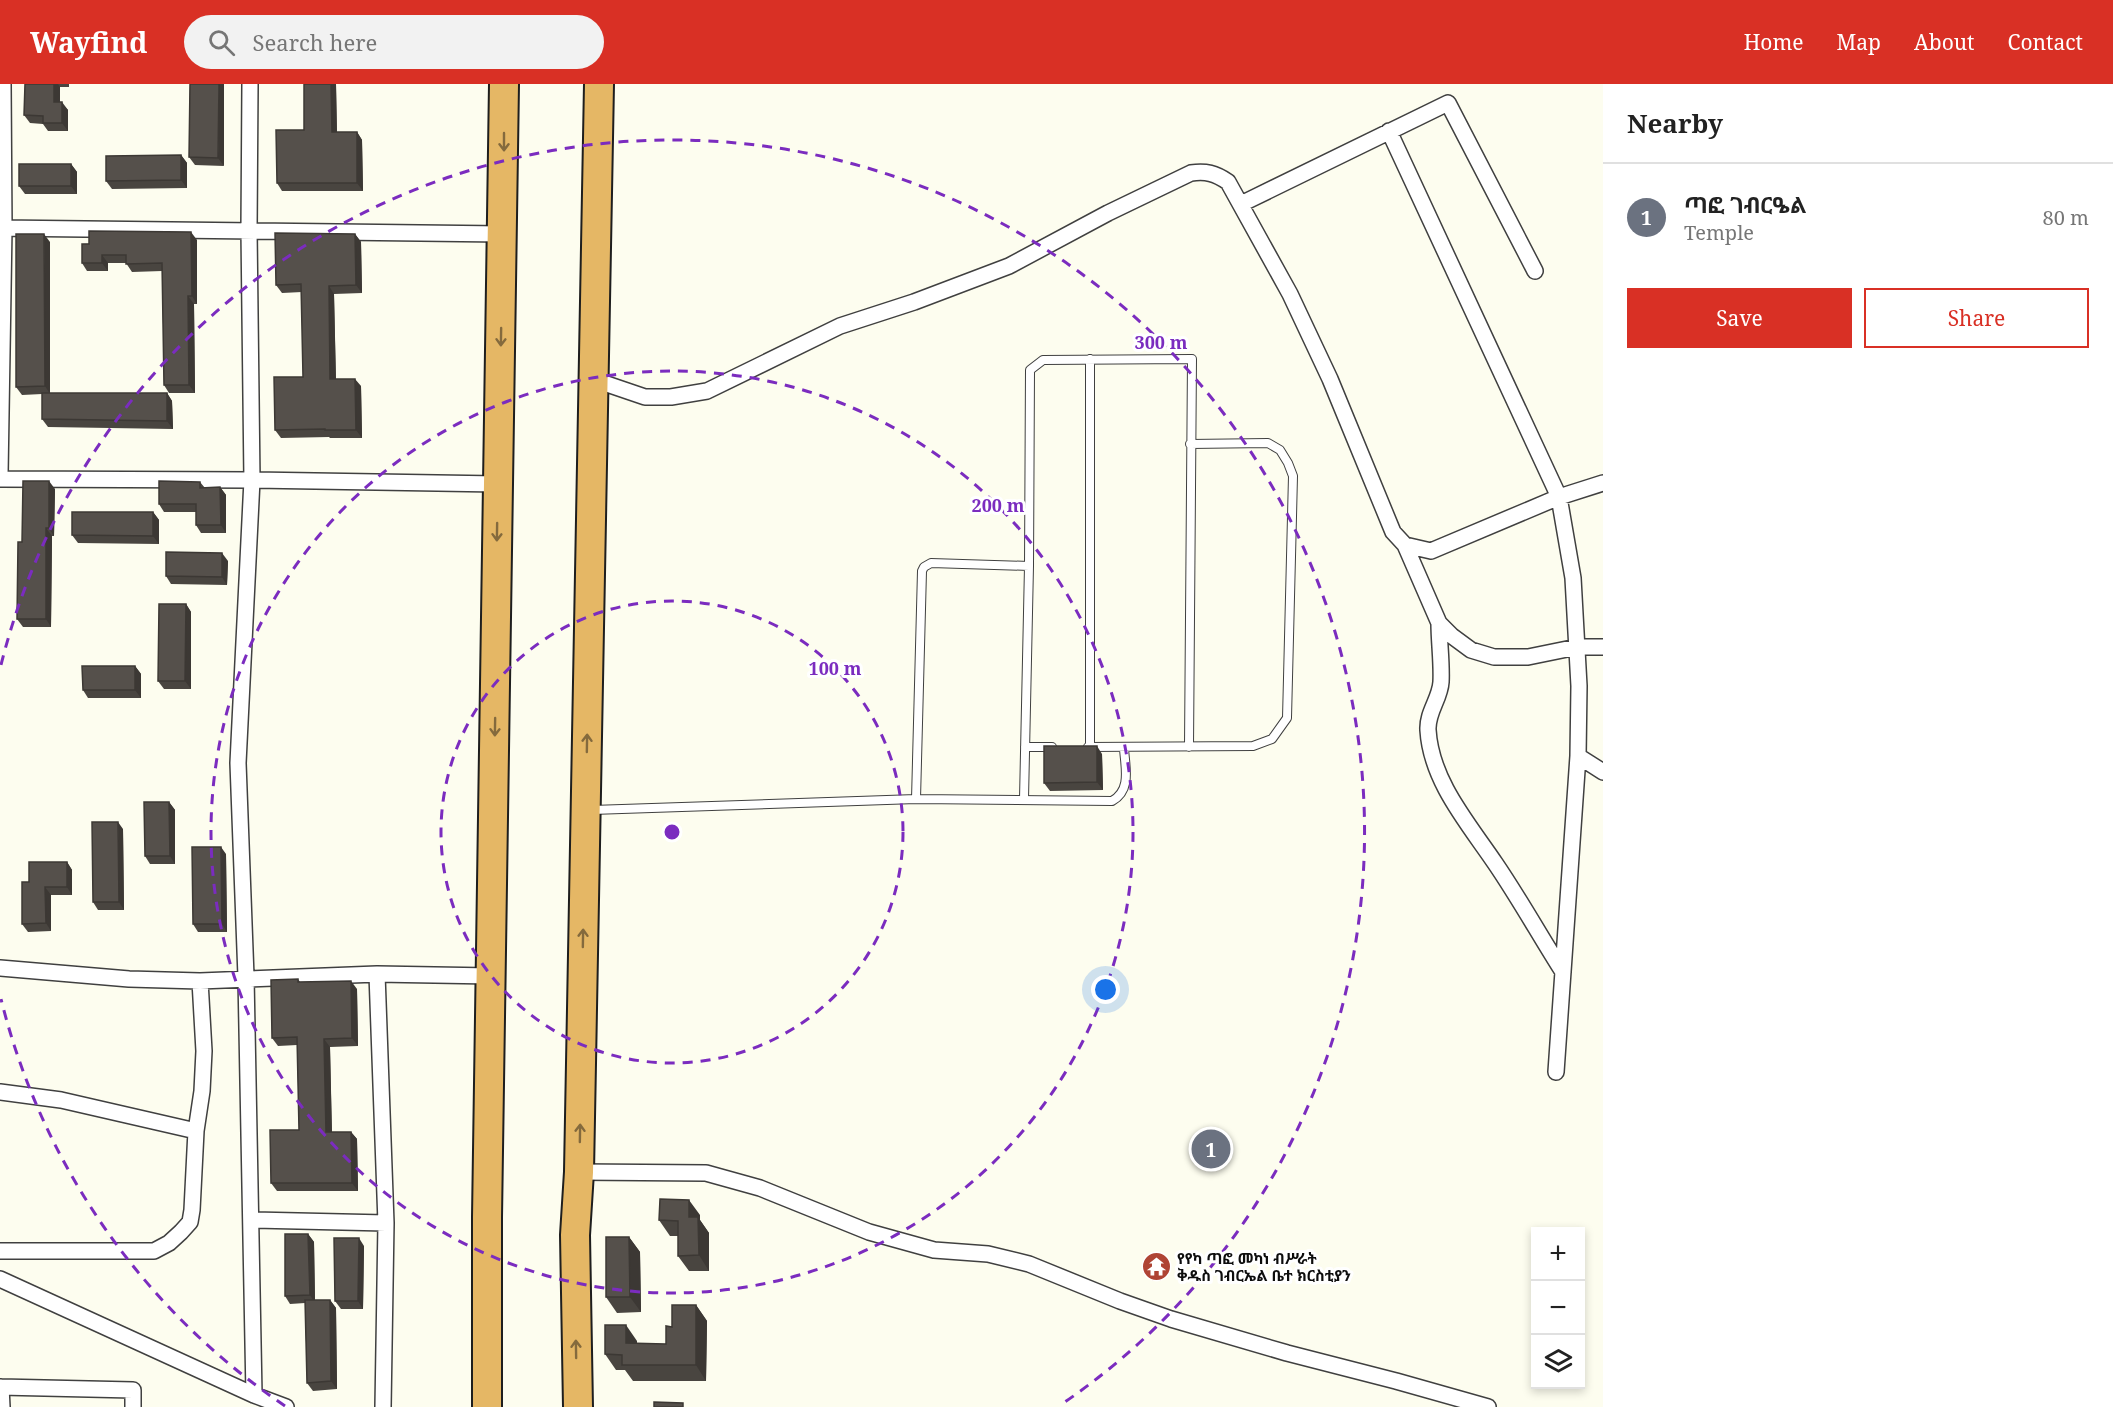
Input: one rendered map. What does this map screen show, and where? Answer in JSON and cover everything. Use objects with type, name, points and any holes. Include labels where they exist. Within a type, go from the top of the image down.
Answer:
[{"type":"highway","points":[[487,1407],[504,84]]},
{"type":"highway","points":[[578,1407],[575,1235],[579,1172],[599,84]]},
{"type":"street","points":[[3,84],[0,477],[498,484]]},
{"type":"street","points":[[250,84],[252,480],[239,771],[252,1220],[254,1395]]},
{"type":"street","points":[[1241,204],[1448,103],[1534,271]]},
{"type":"street","points":[[1389,131],[1559,497],[1573,578],[1579,686],[1578,756],[1556,1072]]},
{"type":"street","points":[[595,380],[645,397],[671,397],[707,391],[840,326],[914,302],[1009,266],[1108,213],[1191,173],[1204,171],[1216,173],[1228,182],[1290,294],[1330,379],[1393,532],[1405,545],[1439,622],[1452,636],[1471,650],[1494,657],[1528,657],[1577,647],[1603,647]]},
{"type":"street","points":[[2,228],[503,234]]},
{"type":"street","points":[[1405,545],[1431,551],[1559,497],[1603,483]]},
{"type":"street","points":[[1439,622],[1441,684],[1428,715],[1432,752],[1446,789],[1462,817],[1496,864],[1563,972]]},
{"type":"street","points":[[1578,756],[1603,772]]},
{"type":"street","points":[[0,968],[129,979],[200,981],[246,977],[377,974],[492,976]]},
{"type":"street","points":[[377,974],[386,1223],[383,1407]]},
{"type":"street","points":[[0,1251],[154,1251],[169,1243],[190,1222],[204,1051],[200,981]]},
{"type":"street","points":[[0,1092],[61,1100],[196,1131]]},
{"type":"street","points":[[579,1172],[706,1173],[760,1188],[869,1232],[934,1250],[988,1254],[1029,1264],[1171,1319],[1488,1407]]},
{"type":"street","points":[[252,1220],[386,1223]]},
{"type":"street","points":[[0,1279],[254,1395],[286,1407]]},
{"type":"street","points":[[2,1407],[1,1387],[133,1390],[134,1407]]},
{"type":"lane","points":[[1090,359],[1090,747]]},
{"type":"lane","points":[[1024,799],[1030,370],[1043,360],[1192,359],[1189,747]]},
{"type":"lane","points":[[1079,747],[1253,746],[1272,739],[1287,718],[1293,476],[1280,450],[1268,443],[1190,444]]},
{"type":"lane","points":[[916,799],[922,571],[931,563],[1029,566]]},
{"type":"lane","points":[[1025,747],[1058,747]]},
{"type":"lane","points":[[586,810],[916,799],[1112,801],[1120,797],[1126,786],[1124,748]]},
{"type":"building","points":[[25,84],[54,84],[54,102],[62,102],[62,123],[43,123],[43,116],[24,115]]},
{"type":"building","points":[[190,84],[219,84],[218,158],[189,157]]},
{"type":"building","points":[[304,84],[331,84],[332,132],[357,132],[357,183],[277,183],[276,130],[304,130]]},
{"type":"building","points":[[181,155],[181,180],[106,181],[106,156]]},
{"type":"building","points":[[19,164],[71,164],[71,186],[19,186]]},
{"type":"building","points":[[89,231],[191,232],[192,296],[188,296],[189,385],[164,385],[162,263],[126,264],[126,255],[102,255],[102,263],[82,263],[82,244],[89,244]]},
{"type":"building","points":[[275,233],[355,234],[356,285],[329,286],[330,379],[355,379],[356,430],[275,430],[274,377],[303,377],[301,284],[276,285]]},
{"type":"building","points":[[16,234],[44,234],[45,386],[16,387]]},
{"type":"building","points":[[42,393],[167,393],[167,421],[42,419]]},
{"type":"building","points":[[23,481],[49,481],[49,528],[46,528],[46,619],[17,619],[18,542],[22,542]]},
{"type":"building","points":[[159,481],[200,482],[200,488],[220,487],[221,525],[196,525],[196,504],[159,504]]},
{"type":"building","points":[[72,512],[153,512],[153,536],[72,535]]},
{"type":"building","points":[[166,552],[222,553],[222,577],[166,576]]},
{"type":"building","points":[[159,604],[186,604],[185,681],[158,681]]},
{"type":"building","points":[[82,666],[135,666],[135,690],[83,690]]},
{"type":"building","points":[[1044,746],[1097,746],[1097,782],[1044,783]]},
{"type":"building","points":[[144,802],[169,802],[170,856],[145,856]]},
{"type":"building","points":[[92,822],[118,822],[119,902],[93,902]]},
{"type":"building","points":[[192,847],[221,847],[222,924],[193,924]]},
{"type":"building","points":[[29,862],[67,862],[67,887],[45,887],[46,923],[22,924],[22,882],[29,882]]},
{"type":"building","points":[[298,979],[298,982],[351,981],[352,1038],[324,1039],[326,1132],[351,1132],[352,1183],[271,1183],[270,1130],[299,1130],[297,1037],[272,1038],[271,980]]},
{"type":"building","points":[[660,1199],[689,1200],[689,1217],[698,1217],[699,1255],[678,1256],[678,1221],[659,1220]]},
{"type":"building","points":[[285,1234],[308,1234],[310,1295],[285,1296]]},
{"type":"building","points":[[606,1237],[629,1237],[630,1297],[606,1297]]},
{"type":"building","points":[[334,1238],[359,1238],[358,1301],[335,1301]]},
{"type":"building","points":[[305,1300],[330,1300],[331,1381],[307,1383]]},
{"type":"building","points":[[672,1305],[696,1305],[696,1365],[622,1365],[622,1355],[605,1354],[605,1325],[626,1325],[626,1343],[666,1344],[666,1326],[672,1327]]},
{"type":"building","points":[[654,1402],[683,1403],[683,1407],[654,1407]]},
{"type":"place","name":"ጣፎ ገብርዔል","points":[[1211,1149]]},
{"type":"place","name":"የየካ ጣፎ መካነ ብሥራት ቅዱስ ገብርኤል ቤተ ክርስቲያን","points":[[1156,1267]]}]
